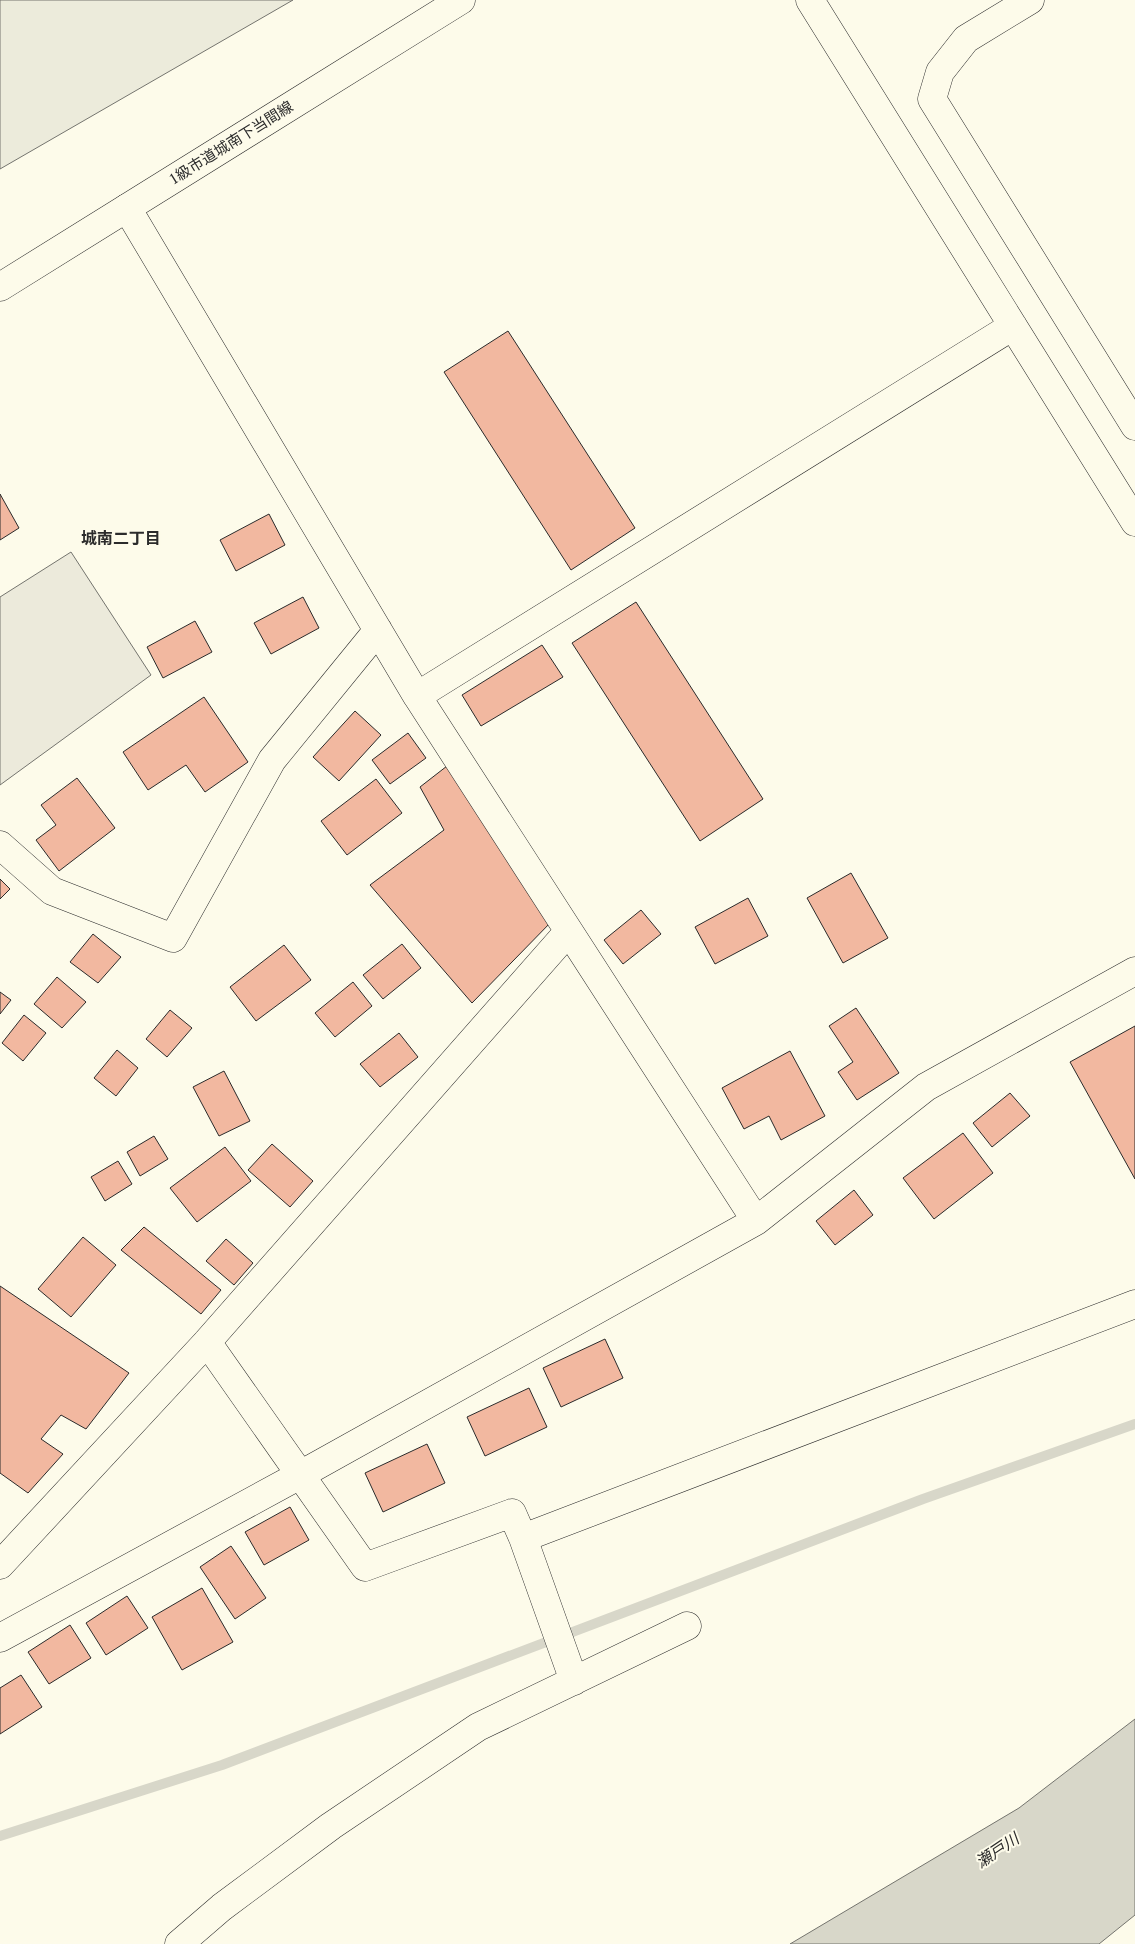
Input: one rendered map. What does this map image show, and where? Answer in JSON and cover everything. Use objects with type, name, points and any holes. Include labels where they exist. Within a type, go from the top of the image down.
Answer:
[{"type":"street","name":"1級市道城南下当間線","points":[[0,287],[461,0]]},
{"type":"street","points":[[810,0],[1135,522]]},
{"type":"street","points":[[1030,0],[966,39],[940,72],[932,99],[1135,426]]},
{"type":"street","points":[[127,208],[417,696],[756,1221]]},
{"type":"street","points":[[417,696],[1012,326]]},
{"type":"street","points":[[0,845],[52,891],[174,938],[272,760],[378,630]]},
{"type":"street","points":[[0,1565],[207,1342],[568,932]]},
{"type":"street","points":[[0,1638],[300,1475],[756,1221],[926,1087],[1135,971]]},
{"type":"street","points":[[523,1538],[1135,1304]]},
{"type":"street","points":[[207,1342],[365,1568],[512,1513],[523,1538],[574,1680]]},
{"type":"street","points":[[179,1944],[222,1907],[332,1826],[478,1727],[687,1626]]},
{"type":"shaded area","points":[[0,0],[293,0],[0,169]]},
{"type":"shaded area","points":[[71,552],[151,675],[0,785],[0,597]]},
{"type":"water","name":"瀬戸川","points":[[1135,1719],[1135,1915],[1099,1944],[790,1944],[1019,1808]]},
{"type":"building","points":[[508,331],[635,528],[571,570],[444,372]]},
{"type":"building","points":[[0,494],[19,528],[0,540]]},
{"type":"building","points":[[269,514],[285,545],[236,571],[220,540]]},
{"type":"building","points":[[303,597],[319,628],[271,654],[254,623]]},
{"type":"building","points":[[636,602],[763,799],[700,841],[572,643]]},
{"type":"building","points":[[195,621],[212,652],[163,678],[147,647]]},
{"type":"building","points":[[542,645],[563,677],[481,726],[462,695]]},
{"type":"building","points":[[204,697],[248,762],[205,792],[186,765],[148,790],[123,752]]},
{"type":"building","points":[[355,711],[381,735],[339,781],[313,757]]},
{"type":"building","points":[[408,733],[426,758],[390,784],[372,760]]},
{"type":"building","points":[[447,766],[553,920],[472,1003],[370,885],[444,830],[420,787]]},
{"type":"building","points":[[77,778],[115,828],[59,871],[36,840],[56,825],[41,805]]},
{"type":"building","points":[[376,779],[402,813],[347,855],[321,821]]},
{"type":"building","points":[[851,873],[888,938],[843,963],[807,898]]},
{"type":"building","points":[[0,879],[10,889],[0,899]]},
{"type":"building","points":[[748,898],[768,936],[715,964],[695,927]]},
{"type":"building","points":[[641,910],[661,934],[623,964],[604,940]]},
{"type":"building","points":[[93,934],[121,957],[98,983],[70,962]]},
{"type":"building","points":[[402,944],[421,968],[383,999],[363,975]]},
{"type":"building","points":[[284,945],[311,980],[256,1021],[230,987]]},
{"type":"building","points":[[57,977],[86,1002],[62,1028],[34,1004]]},
{"type":"building","points":[[353,982],[372,1006],[335,1037],[315,1013]]},
{"type":"building","points":[[0,992],[11,1000],[0,1014]]},
{"type":"building","points":[[856,1008],[899,1073],[857,1100],[838,1072],[853,1062],[829,1026]]},
{"type":"building","points":[[170,1010],[192,1028],[167,1057],[146,1039]]},
{"type":"building","points":[[24,1015],[46,1033],[23,1061],[2,1043]]},
{"type":"building","points":[[1135,1026],[1135,1179],[1070,1062]]},
{"type":"building","points":[[399,1033],[418,1057],[380,1087],[360,1064]]},
{"type":"building","points":[[117,1050],[138,1068],[116,1096],[94,1078]]},
{"type":"building","points":[[790,1051],[825,1116],[781,1140],[769,1116],[744,1129],[722,1088]]},
{"type":"building","points":[[224,1071],[250,1121],[219,1136],[193,1087]]},
{"type":"building","points":[[1010,1093],[1030,1116],[992,1147],[973,1123]]},
{"type":"building","points":[[963,1133],[993,1173],[934,1219],[903,1178]]},
{"type":"building","points":[[154,1136],[168,1159],[140,1176],[127,1152]]},
{"type":"building","points":[[272,1144],[313,1181],[290,1207],[248,1170]]},
{"type":"building","points":[[225,1147],[251,1181],[197,1222],[170,1188]]},
{"type":"building","points":[[118,1161],[132,1184],[105,1201],[91,1177]]},
{"type":"building","points":[[854,1190],[873,1215],[835,1245],[816,1221]]},
{"type":"building","points":[[144,1227],[221,1290],[201,1314],[121,1250]]},
{"type":"building","points":[[83,1237],[116,1265],[71,1317],[38,1289]]},
{"type":"building","points":[[226,1239],[253,1263],[234,1285],[206,1261]]},
{"type":"building","points":[[0,1286],[129,1373],[86,1429],[61,1415],[41,1439],[63,1454],[28,1493],[0,1473]]},
{"type":"building","points":[[605,1339],[623,1378],[561,1407],[543,1368]]},
{"type":"building","points":[[529,1388],[547,1427],[485,1456],[467,1417]]},
{"type":"building","points":[[427,1444],[445,1483],[383,1512],[365,1473]]},
{"type":"building","points":[[290,1507],[309,1540],[264,1565],[245,1532]]},
{"type":"building","points":[[231,1546],[266,1598],[235,1619],[200,1567]]},
{"type":"building","points":[[202,1588],[233,1642],[182,1670],[152,1617]]},
{"type":"building","points":[[127,1596],[148,1628],[106,1655],[86,1623]]},
{"type":"building","points":[[70,1625],[91,1658],[49,1684],[28,1652]]},
{"type":"building","points":[[21,1675],[42,1707],[0,1734],[0,1688]]},
{"type":"waterway","points":[[0,1836],[222,1765],[923,1499],[1135,1424]]},
{"type":"district","name":"城南二丁目","points":[[121,538]]}]
